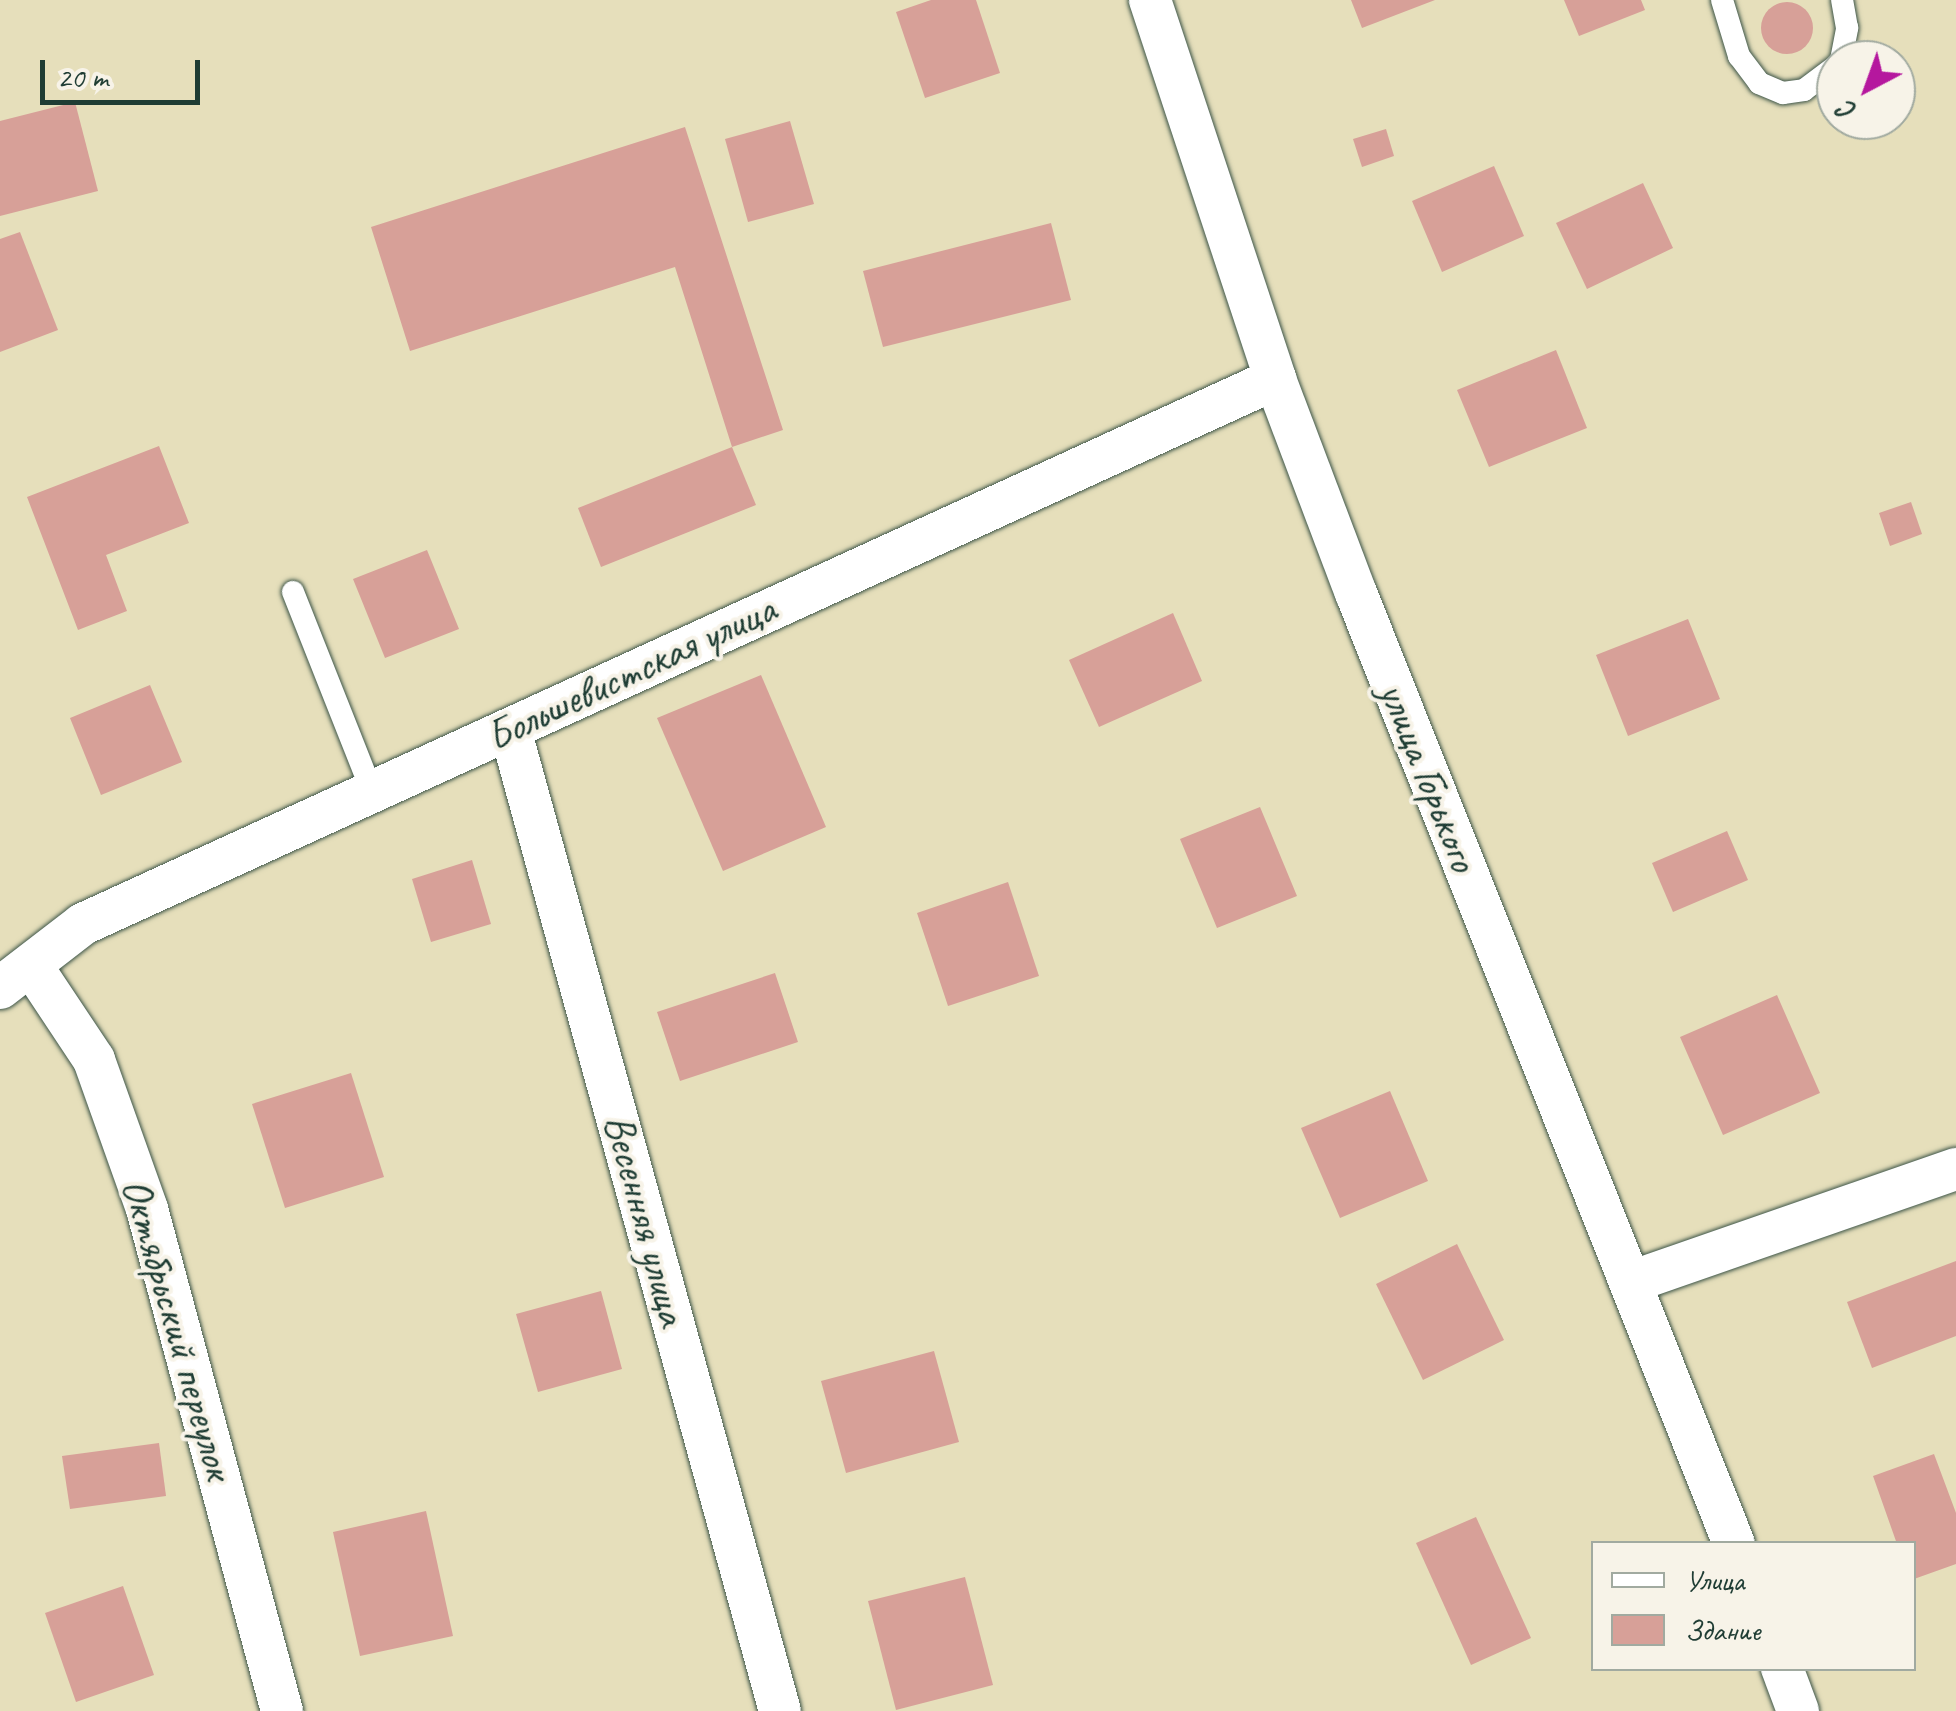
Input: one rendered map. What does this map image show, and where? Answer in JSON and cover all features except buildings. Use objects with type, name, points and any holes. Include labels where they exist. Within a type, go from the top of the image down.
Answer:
[{"type":"street","name":"улица Горького","points":[[1150,0],[1276,379],[1733,1541]]},
{"type":"street","name":"Большевистская улица","points":[[15,976],[83,924],[1276,379]]},
{"type":"street","name":"Весенняя улица","points":[[510,729],[780,1711]]},
{"type":"street","name":"Октябрьский переулок","points":[[15,976],[94,1060],[147,1209],[282,1711]]},
{"type":"street","points":[[1631,1282],[1956,1169]]},
{"type":"street","points":[[1783,1671],[1798,1711]]},
{"type":"lane","points":[[1722,0],[1738,56],[1760,83],[1784,94],[1804,90],[1816,81]]},
{"type":"lane","points":[[1842,0],[1847,28],[1845,40]]},
{"type":"lane","points":[[294,592],[372,792]]}]
